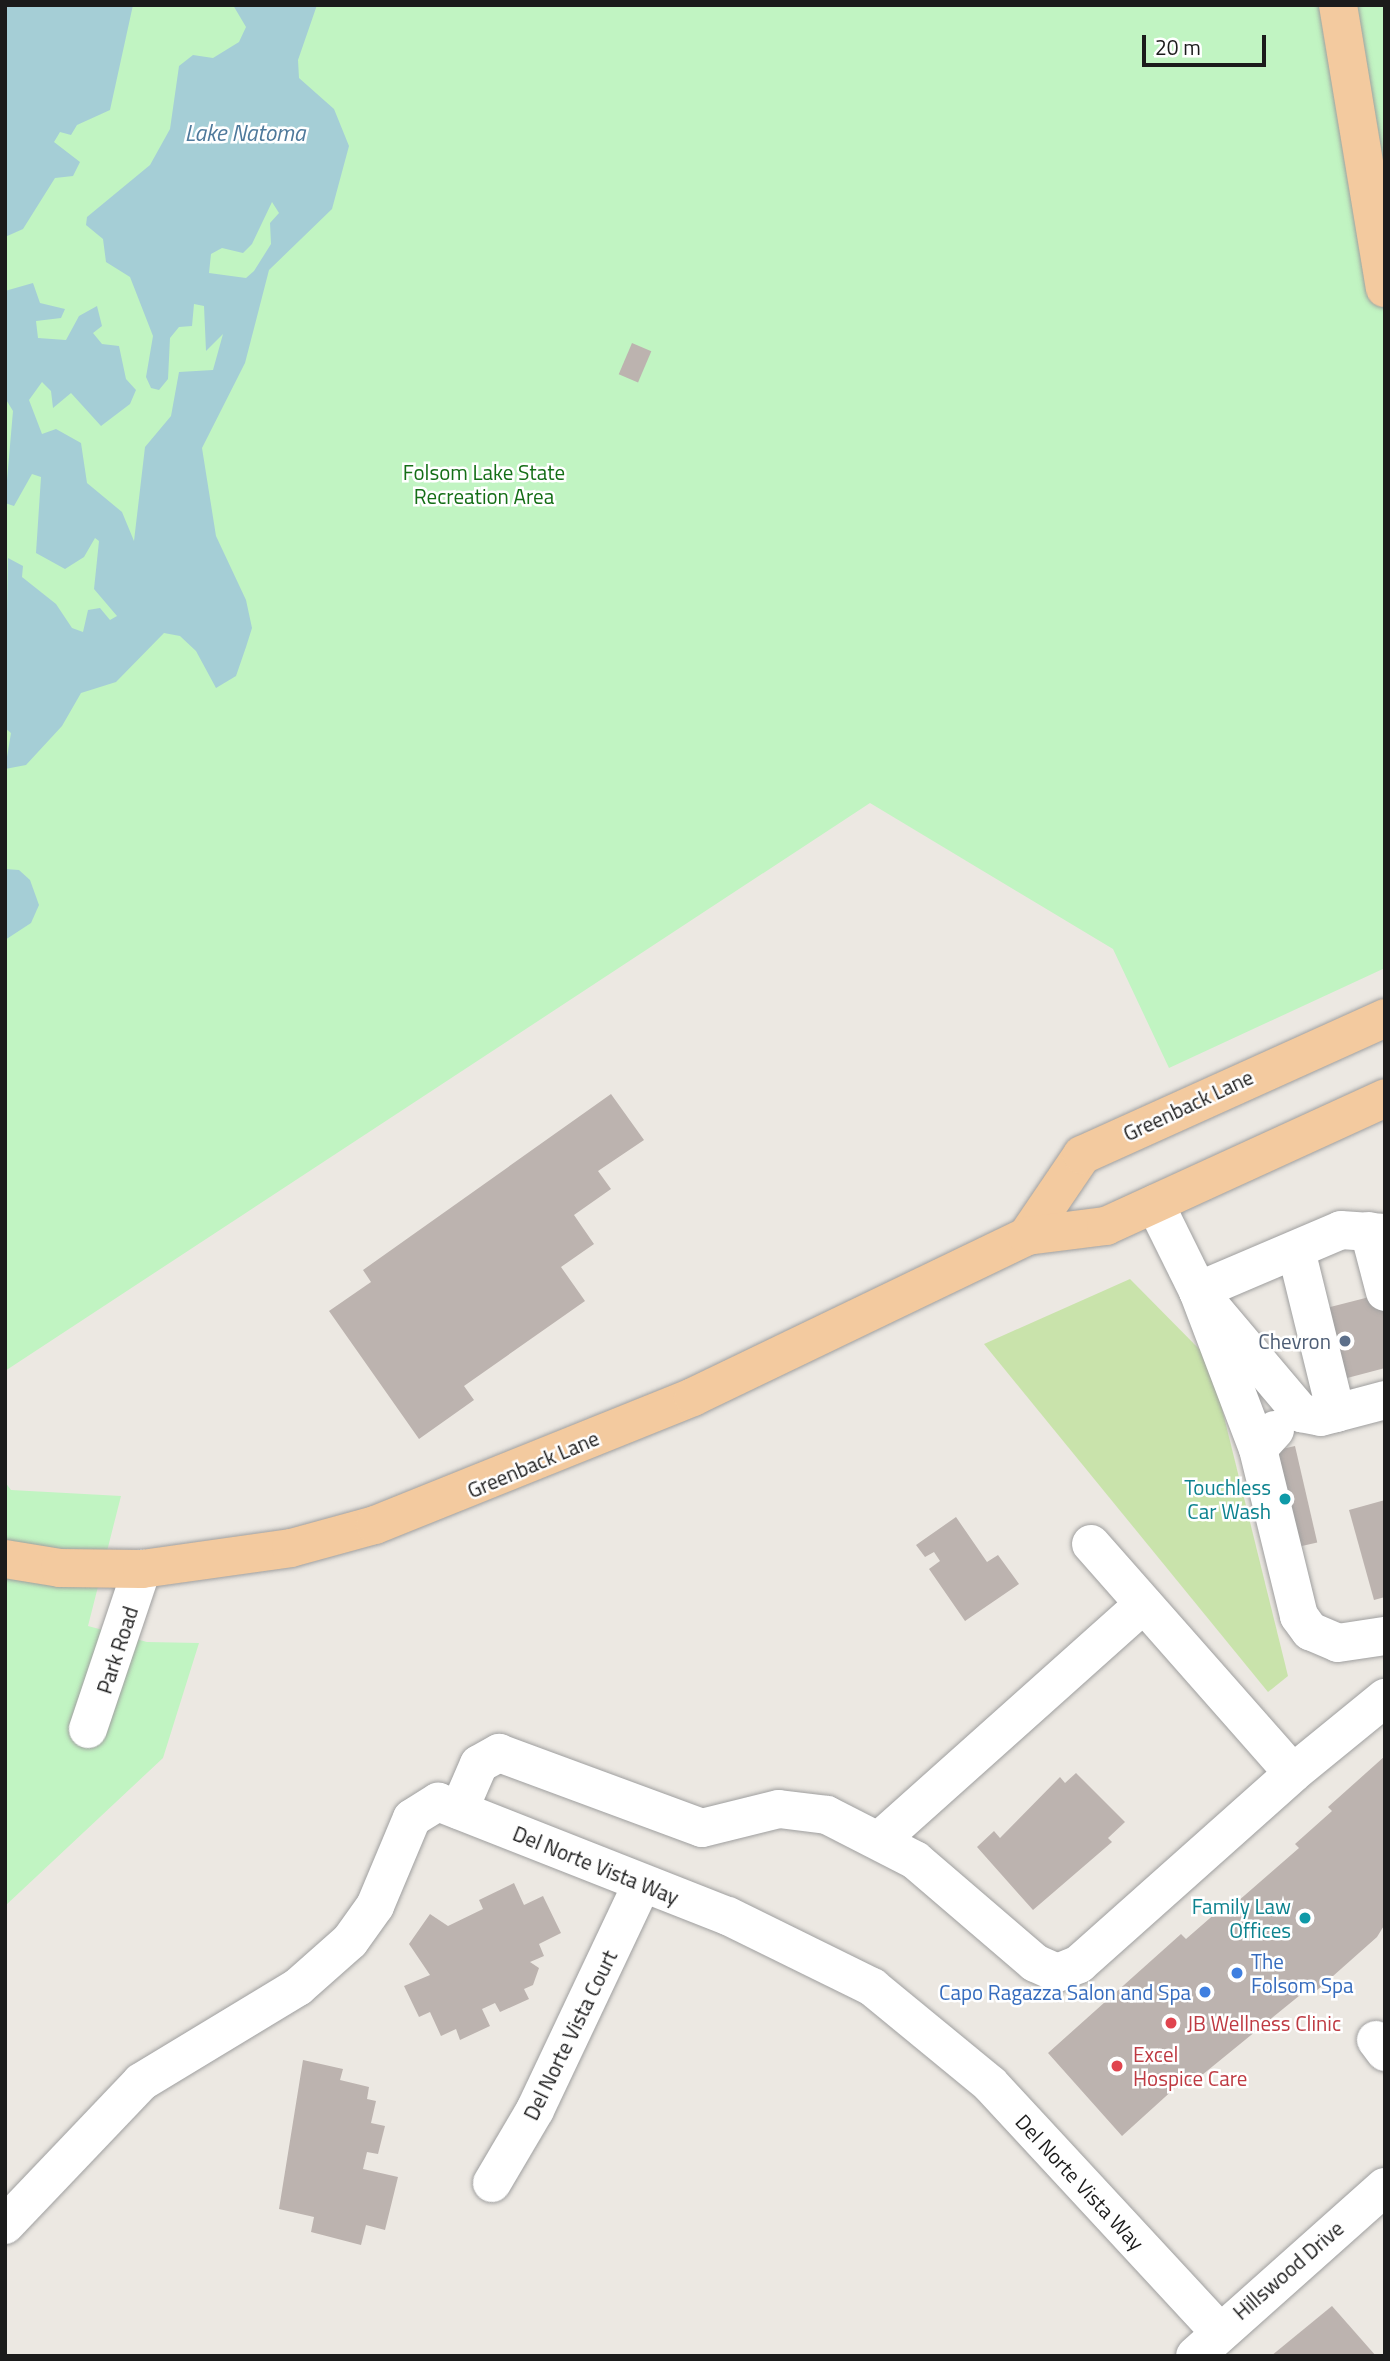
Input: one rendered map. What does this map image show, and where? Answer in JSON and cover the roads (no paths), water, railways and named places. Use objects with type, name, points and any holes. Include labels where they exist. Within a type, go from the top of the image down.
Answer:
[{"type":"main road","points":[[1338,5],[1385,288]]},
{"type":"main road","name":"Greenback Lane","points":[[1027,1236],[1082,1155],[1385,1018]]},
{"type":"main road","name":"Greenback Lane","points":[[5,1559],[142,1569],[291,1548],[469,1491],[693,1397],[1027,1236],[1106,1226],[1385,1098]]},
{"type":"street","points":[[1155,1204],[1198,1291],[1258,1449],[1304,1625],[1346,1644],[1385,1636]]},
{"type":"street","points":[[1198,1291],[1347,1228],[1377,1232],[1385,1292]]},
{"type":"street","points":[[1296,1250],[1326,1416]]},
{"type":"street","points":[[1198,1291],[1295,1407],[1326,1416]]},
{"type":"street","points":[[1258,1449],[1277,1429],[1385,1400]]},
{"type":"street","points":[[1091,1544],[1293,1773]]},
{"type":"street","name":"Park Road","points":[[88,1729],[142,1569]]},
{"type":"street","points":[[882,1838],[1144,1604]]},
{"type":"street","points":[[459,1811],[479,1764],[499,1753],[702,1828],[797,1808],[882,1838],[1035,1963],[1064,1973],[1293,1773],[1385,1698]]},
{"type":"street","name":"Del Norte Vista Way","points":[[5,2225],[141,2082],[298,1987],[351,1941],[375,1906],[418,1809],[438,1802],[822,1958],[918,2020],[990,2084],[1207,2343]]},
{"type":"street","name":"Del Norte Vista Court","points":[[492,2183],[535,2110],[642,1884]]},
{"type":"street","name":"Hillswood Drive","points":[[1207,2343],[1385,2188]]},
{"type":"water","points":[[5,5],[133,5],[110,110],[77,125],[71,135],[60,132],[54,142],[80,162],[73,176],[55,178],[23,229],[5,237]]},
{"type":"water","name":"Lake Natoma","points":[[233,5],[317,5],[298,60],[299,78],[334,109],[349,146],[332,209],[269,270],[245,363],[202,448],[216,536],[246,600],[252,628],[246,647],[236,676],[216,688],[196,651],[180,636],[164,633],[116,682],[81,693],[62,726],[26,765],[5,769],[11,733],[5,728],[8,558],[23,566],[22,577],[56,604],[72,628],[83,632],[88,610],[100,608],[110,620],[117,616],[94,589],[99,541],[95,538],[84,557],[65,569],[36,553],[41,477],[32,474],[14,506],[5,503],[13,411],[5,398],[5,291],[33,283],[40,303],[65,309],[61,318],[36,321],[38,338],[66,340],[79,316],[97,306],[102,326],[93,333],[102,344],[119,346],[126,379],[136,390],[130,404],[101,426],[71,393],[53,408],[51,391],[42,382],[29,400],[42,434],[56,429],[81,443],[87,483],[122,512],[134,541],[145,447],[171,416],[179,372],[213,370],[223,334],[206,351],[204,306],[194,304],[192,326],[179,327],[170,338],[168,379],[159,390],[151,388],[146,377],[153,336],[130,277],[106,262],[103,239],[86,225],[87,217],[150,165],[170,129],[179,66],[193,55],[213,58],[239,42],[246,27]],"holes":[[[272,202],[279,213],[270,223],[271,244],[254,271],[246,278],[209,273],[211,254],[222,248],[243,253],[252,244]]]},
{"type":"water","points":[[5,869],[19,870],[30,880],[39,905],[31,923],[5,940]]},
{"type":"place","name":"Chevron","points":[[1345,1341]]},
{"type":"place","name":"Touchless Car Wash","points":[[1285,1499]]},
{"type":"place","name":"Family Law Offices","points":[[1305,1918]]},
{"type":"place","name":"The Folsom Spa","points":[[1237,1973]]},
{"type":"place","name":"Capo Ragazza Salon and Spa","points":[[1205,1992]]},
{"type":"place","name":"JB Wellness Clinic","points":[[1171,2023]]},
{"type":"place","name":"Excel Hospice Care","points":[[1117,2066]]},
{"type":"park label","name":"Folsom Lake State Recreation Area","points":[[484,484]]}]
